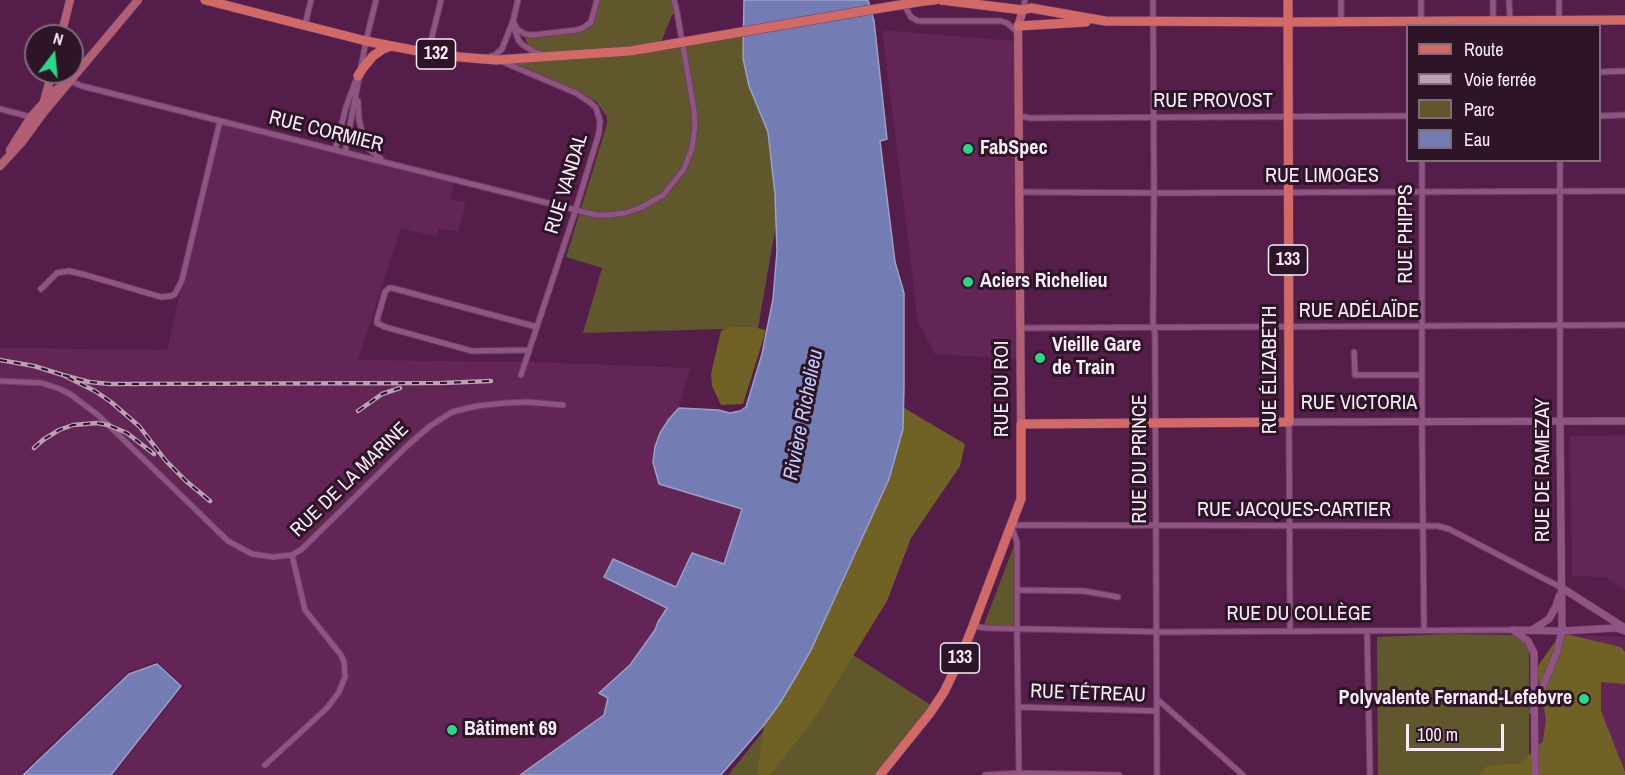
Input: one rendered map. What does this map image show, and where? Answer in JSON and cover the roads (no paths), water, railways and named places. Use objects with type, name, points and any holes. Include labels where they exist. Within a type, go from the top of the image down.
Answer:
[{"type":"main road","points":[[64,24],[70,0]]},
{"type":"main road","points":[[84,66],[138,0]]},
{"type":"main road","name":"132","points":[[204,0],[366,41],[428,53],[496,60],[630,51],[935,0]]},
{"type":"main road","points":[[941,0],[1024,5],[1105,21],[1421,23],[1510,20],[1559,23],[1625,20]]},
{"type":"main road","name":"RUE ÉLIZABETH","points":[[1288,0],[1289,422]]},
{"type":"main road","name":"RUE DU ROI","points":[[1011,525],[1021,499],[1018,29],[1024,5]]},
{"type":"main road","points":[[1018,29],[1087,22],[1093,19]]},
{"type":"main road","points":[[358,76],[373,56],[391,46]]},
{"type":"main road","points":[[44,102],[49,84]]},
{"type":"main road","points":[[2,163],[31,117],[61,84]]},
{"type":"main road","points":[[2,163],[22,142],[64,84]]},
{"type":"main road","name":"RUE VICTORIA","points":[[1021,424],[1289,422]]},
{"type":"main road","name":"133","points":[[880,775],[941,697],[951,679],[1011,525]]},
{"type":"street","points":[[305,25],[311,0]]},
{"type":"street","points":[[345,152],[358,76],[376,0]]},
{"type":"street","points":[[428,53],[441,0]]},
{"type":"street","points":[[481,59],[495,55],[502,50],[518,0]]},
{"type":"street","points":[[513,21],[517,29],[525,34],[576,30],[591,22],[597,0]]},
{"type":"street","name":"RUE CORMIER","points":[[80,84],[596,215],[625,213],[640,208],[663,195],[684,169],[692,148],[695,126],[692,98],[674,0]]},
{"type":"street","name":"RUE DU PRINCE","points":[[1153,0],[1157,775]]},
{"type":"street","points":[[1341,0],[1341,22]]},
{"type":"street","points":[[1421,0],[1421,23]]},
{"type":"street","points":[[1493,0],[1493,20]]},
{"type":"street","points":[[1509,0],[1510,20]]},
{"type":"street","points":[[1559,0],[1559,23]]},
{"type":"street","points":[[907,10],[911,17],[918,21],[1001,21],[1018,29]]},
{"type":"street","points":[[513,21],[514,31],[523,45],[538,54],[553,56]]},
{"type":"street","name":"RUE VANDAL","points":[[496,60],[576,93],[596,108],[600,121],[599,133],[521,375]]},
{"type":"street","points":[[1601,72],[1625,71]]},
{"type":"street","points":[[335,150],[346,107],[358,76]]},
{"type":"street","points":[[358,76],[358,111],[364,140],[369,149],[384,162]]},
{"type":"street","points":[[0,109],[31,117]]},
{"type":"street","points":[[1601,116],[1625,115]]},
{"type":"street","name":"RUE PROVOST","points":[[1019,116],[1027,118],[1406,116]]},
{"type":"street","points":[[41,289],[57,273],[69,272],[161,297],[175,294],[182,280],[220,121]]},
{"type":"street","name":"RUE PHIPPS","points":[[1422,162],[1424,631]]},
{"type":"street","name":"RUE DE RAMEZAY","points":[[1535,775],[1533,711],[1557,652],[1562,631],[1560,162]]},
{"type":"street","name":"RUE LIMOGES","points":[[1019,192],[1625,191]]},
{"type":"street","points":[[529,350],[472,351],[385,327],[377,322],[385,292],[389,288],[537,327]]},
{"type":"street","name":"RUE ADÉLAÏDE","points":[[1020,328],[1625,325]]},
{"type":"street","points":[[1354,352],[1355,375],[1422,375]]},
{"type":"street","name":"RUE DE LA MARINE","points":[[0,381],[42,383],[70,394],[98,415],[228,541],[252,554],[273,557],[292,555],[302,549],[408,445],[442,417],[477,406],[526,402],[563,405]]},
{"type":"street","name":"RUE VICTORIA","points":[[1289,422],[1625,421]]},
{"type":"street","name":"RUE ÉLIZABETH","points":[[1289,422],[1290,631]]},
{"type":"street","points":[[1011,525],[1017,542],[1019,774]]},
{"type":"street","name":"RUE JACQUES-CARTIER","points":[[1011,525],[1437,526],[1449,529],[1562,588]]},
{"type":"street","points":[[265,765],[327,708],[339,692],[345,677],[341,655],[305,610],[292,555]]},
{"type":"street","points":[[1529,631],[1549,619],[1562,588],[1625,630]]},
{"type":"street","points":[[1017,590],[1083,591],[1118,597]]},
{"type":"street","name":"RUE DU COLLÈGE","points":[[973,626],[1017,629],[1157,631],[1562,631],[1616,628],[1625,630]]},
{"type":"street","points":[[1513,630],[1528,641],[1534,653],[1533,711]]},
{"type":"street","points":[[1367,631],[1370,775]]},
{"type":"street","name":"RUE TÉTREAU","points":[[1157,699],[1243,775]]},
{"type":"street","name":"RUE TÉTREAU","points":[[1018,707],[1157,711]]},
{"type":"street","points":[[985,775],[1119,775]]},
{"type":"water","name":"Rivière Richelieu","points":[[744,0],[868,0],[874,21],[887,139],[880,141],[895,262],[904,293],[903,429],[889,479],[811,650],[798,673],[764,725],[721,775],[520,775],[604,715],[608,698],[599,693],[630,665],[655,630],[667,608],[604,577],[613,559],[676,587],[692,553],[724,564],[742,509],[659,484],[653,462],[660,433],[679,408],[718,410],[730,413],[746,407],[762,354],[773,299],[777,251],[775,194],[768,132],[749,86],[743,58]]},
{"type":"water","points":[[157,664],[181,686],[111,775],[23,775],[129,674]]},
{"type":"railway","points":[[0,360],[34,366],[63,375],[95,391],[139,426],[166,461],[210,501]]},
{"type":"railway","points":[[63,375],[89,382],[110,384],[491,381]]},
{"type":"railway","points":[[358,411],[382,394],[400,388]]},
{"type":"railway","points":[[34,448],[59,430],[73,425],[97,423],[127,433],[154,454]]},
{"type":"place","name":"FabSpec","points":[[968,149]]},
{"type":"place","name":"Aciers Richelieu","points":[[968,282]]},
{"type":"place","name":"Vieille Gare de Train","points":[[1040,358]]},
{"type":"place","name":"Polyvalente Fernand-Lefebvre","points":[[1584,699]]},
{"type":"place","name":"Bâtiment 69","points":[[452,730]]}]
